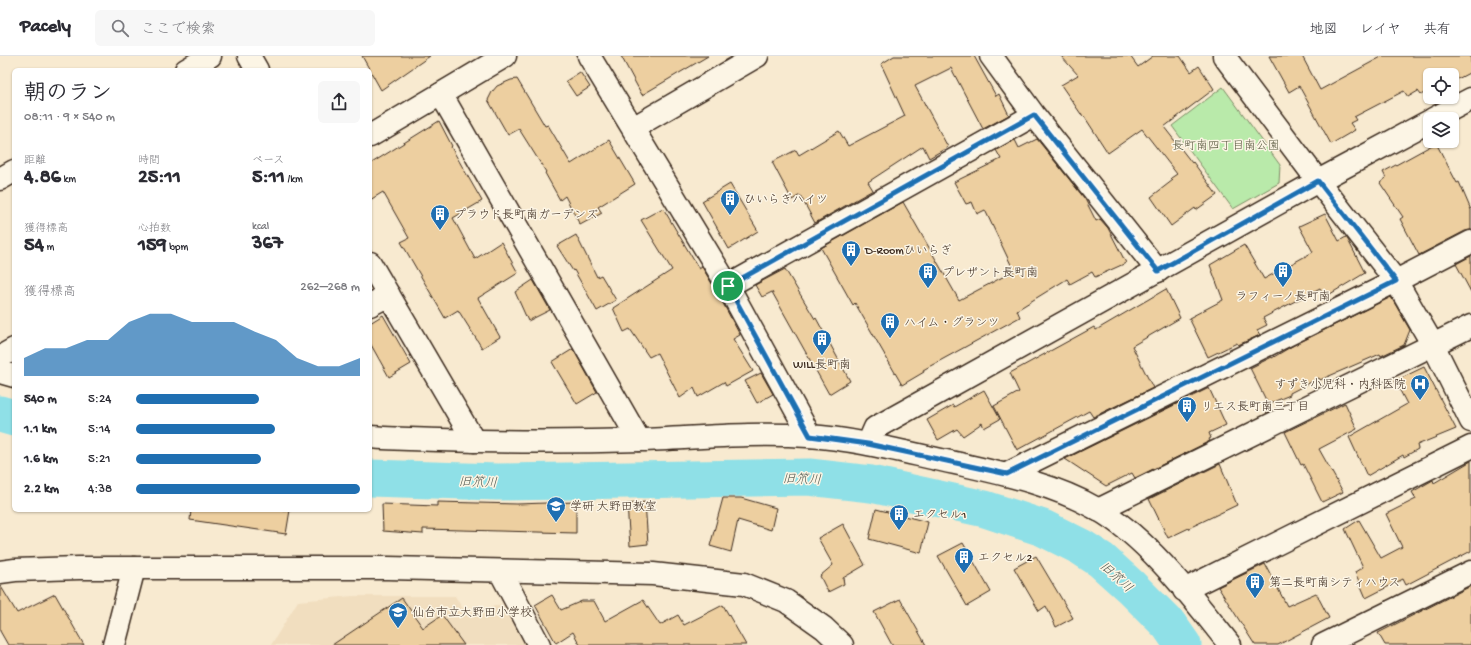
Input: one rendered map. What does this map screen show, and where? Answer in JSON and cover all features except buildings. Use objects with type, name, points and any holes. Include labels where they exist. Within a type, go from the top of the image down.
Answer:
[{"type":"street","points":[[189,68],[210,56]]},
{"type":"street","points":[[249,56],[256,68]]},
{"type":"street","points":[[372,135],[505,56]]},
{"type":"street","points":[[589,56],[728,286],[810,436]]},
{"type":"street","points":[[633,128],[756,56]]},
{"type":"street","points":[[991,56],[1034,115],[1158,271]]},
{"type":"street","points":[[1227,57],[1318,181],[1396,281],[1433,345],[1471,422]]},
{"type":"street","points":[[441,94],[640,440]]},
{"type":"street","points":[[1446,112],[1471,99]]},
{"type":"street","points":[[728,286],[1034,115]]},
{"type":"street","points":[[868,444],[875,428],[1318,181],[1423,125]]},
{"type":"street","points":[[0,179],[12,172]]},
{"type":"street","points":[[1007,474],[1396,281],[1471,242]]},
{"type":"street","points":[[372,266],[474,441]]},
{"type":"street","points":[[372,304],[389,294]]},
{"type":"street","points":[[1098,510],[1471,326]]},
{"type":"street","points":[[0,357],[12,350]]},
{"type":"street","points":[[0,372],[12,375]]},
{"type":"street","points":[[372,437],[474,441],[640,440],[761,435],[810,436],[868,444],[1007,474],[1057,490],[1098,510],[1129,532],[1157,559],[1230,645]]},
{"type":"street","points":[[1184,590],[1471,447]]},
{"type":"street","points":[[0,572],[72,568],[388,568],[653,574],[744,584],[786,601],[824,628],[842,645]]},
{"type":"street","points":[[114,645],[134,568]]},
{"type":"street","points":[[500,570],[539,645]]},
{"type":"street","points":[[1323,645],[1471,572]]},
{"type":"shaded area","name":"仙台市立大野田小学校","points":[[353,596],[455,596],[466,614],[502,604],[525,645],[271,645],[298,601]]},
{"type":"green space","name":"長町南四丁目南公園","points":[[1223,87],[1280,165],[1279,183],[1233,209],[1172,126]]},
{"type":"waterway","name":"旧笊川","points":[[0,414],[12,417]]},
{"type":"waterway","name":"旧笊川","points":[[372,478],[497,482],[809,477],[871,484],[985,509],[1043,528],[1081,547],[1101,560],[1131,587],[1169,625],[1183,645]]},
{"type":"place","name":"ひいらぎハイツ","points":[[730,216]]},
{"type":"place","name":"プラウド長町南ガーデンズ","points":[[440,231]]},
{"type":"place","name":"D-Roomひいらぎ","points":[[851,267]]},
{"type":"place","name":"ラフィーノ長町南","points":[[1283,288]]},
{"type":"place","name":"プレザント長町南","points":[[928,289]]},
{"type":"place","name":"ハイム・グランツ","points":[[890,339]]},
{"type":"place","name":"WILL長町南","points":[[822,356]]},
{"type":"place","name":"すずき小児科・内科医院","points":[[1420,401]]},
{"type":"place","name":"リエス長町南三丁目","points":[[1187,423]]},
{"type":"place","name":"学研 大野田教室","points":[[556,523]]},
{"type":"place","name":"エクセル1","points":[[899,531]]},
{"type":"place","name":"エクセル2","points":[[964,574]]},
{"type":"place","name":"第二長町南シティハウス","points":[[1255,599]]},
{"type":"place","name":"仙台市立大野田小学校","points":[[398,629]]},
{"type":"route","points":[[1034,115],[1158,271],[1318,181],[1396,281],[1007,474],[868,444],[810,436],[728,286],[1034,115]]}]
